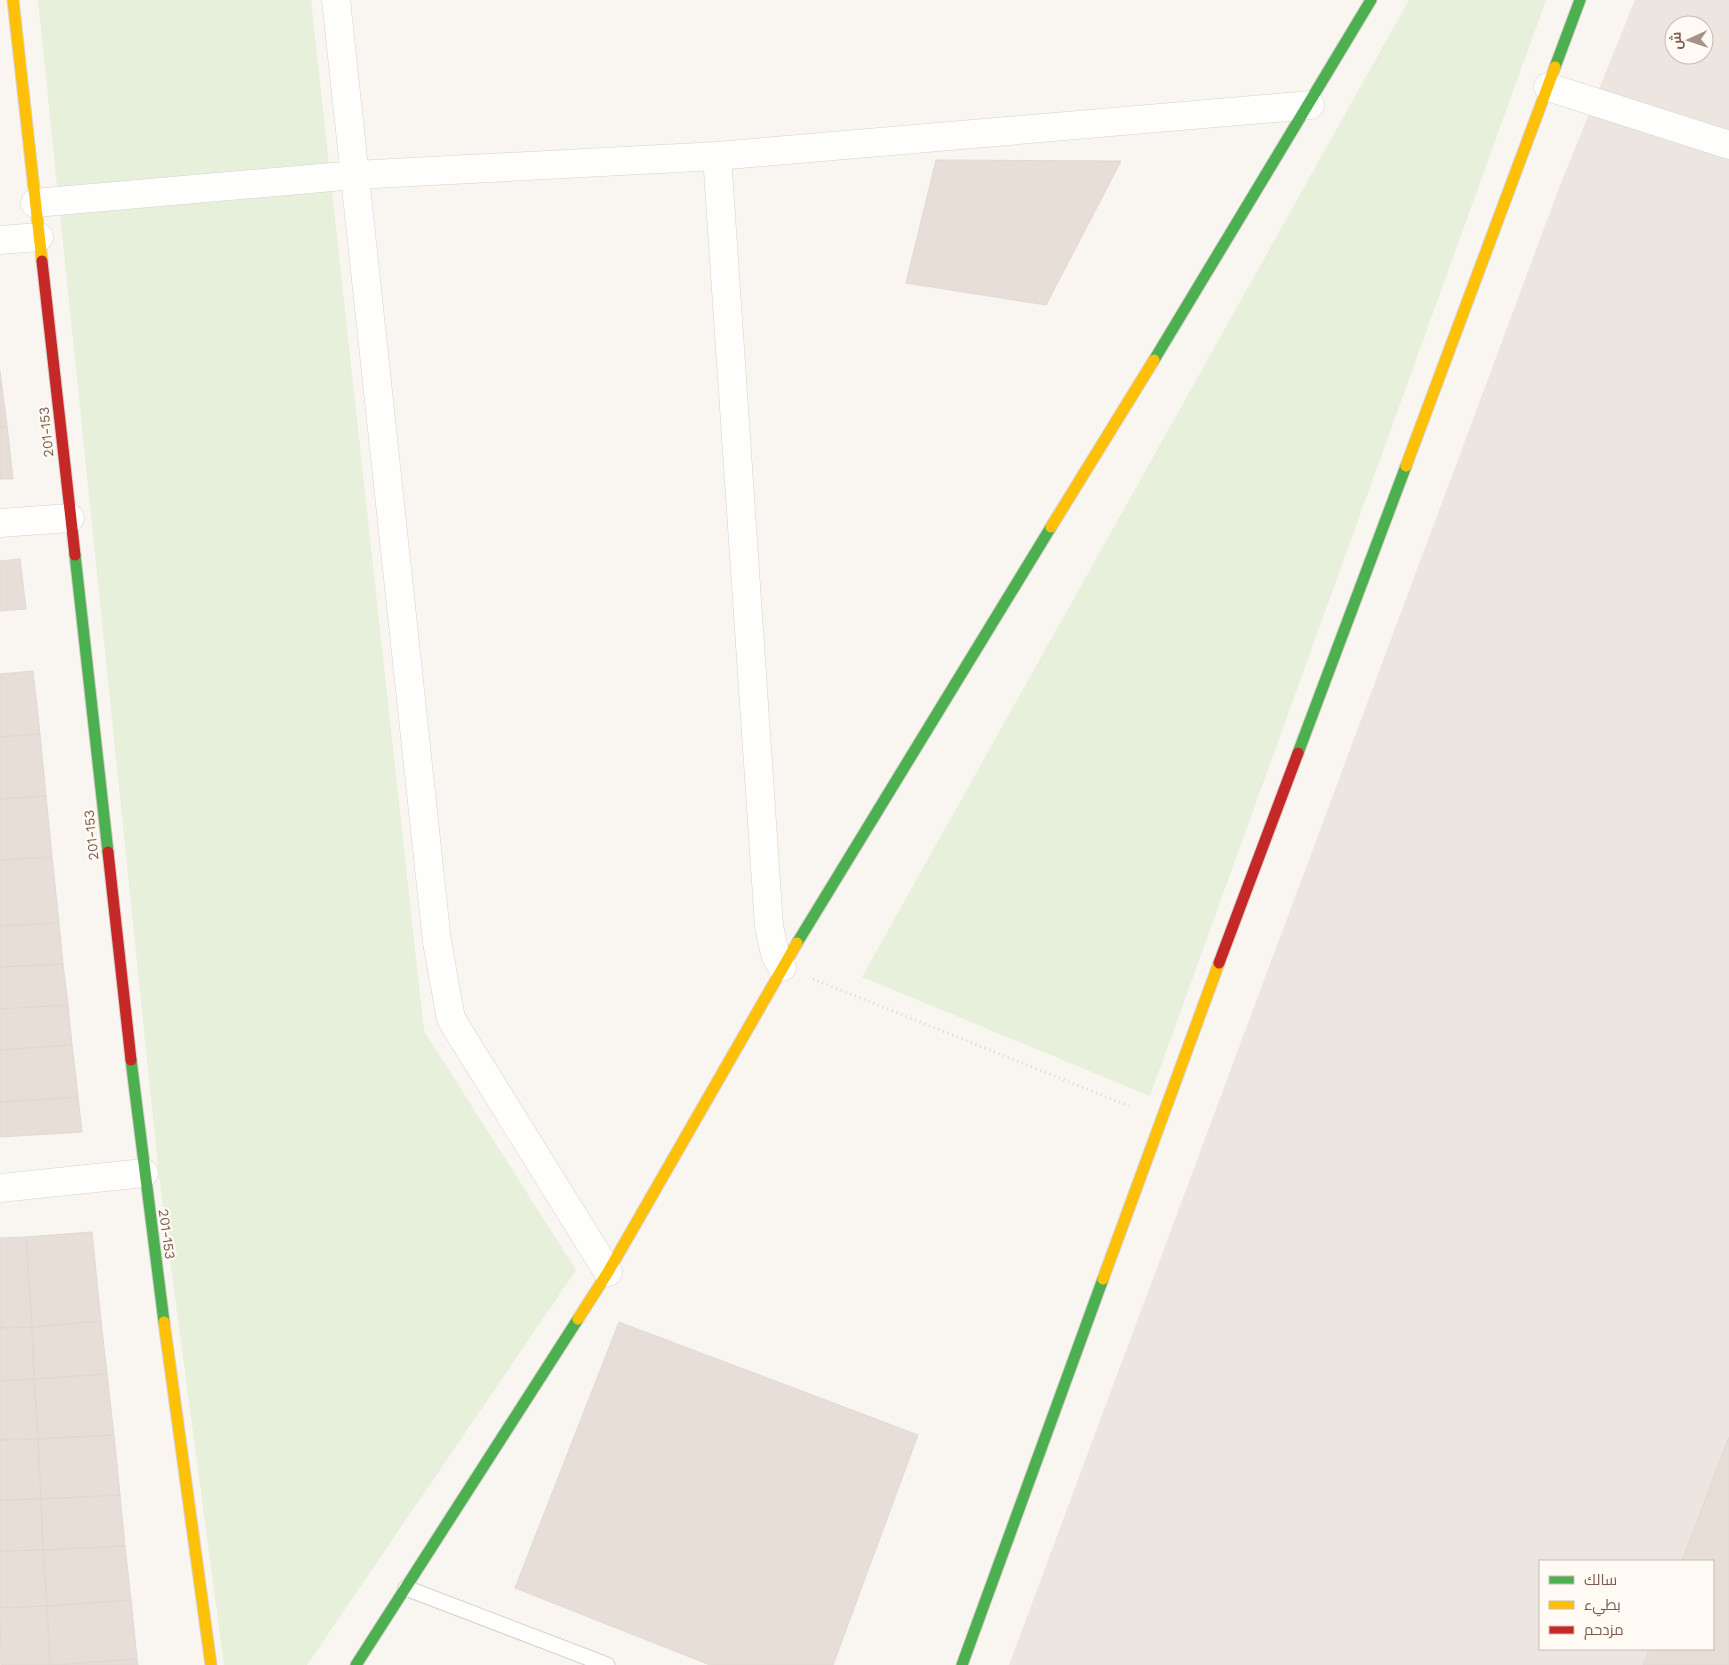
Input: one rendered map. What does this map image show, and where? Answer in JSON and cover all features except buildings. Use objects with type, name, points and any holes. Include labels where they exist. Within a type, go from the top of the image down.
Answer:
[{"type":"main road","name":"201-153","points":[[12,0],[144,1173],[211,1665]]},
{"type":"main road","points":[[356,1665],[608,1272],[782,967],[1310,105],[1371,0]]},
{"type":"main road","points":[[962,1665],[1161,1119],[1580,0]]},
{"type":"street","points":[[336,0],[436,933],[451,1019],[608,1272]]},
{"type":"street","points":[[1548,87],[1729,145]]},
{"type":"street","points":[[35,203],[355,175],[717,156],[1310,105]]},
{"type":"street","points":[[717,156],[769,926],[774,954],[782,967]]},
{"type":"street","points":[[0,240],[39,237]]},
{"type":"street","points":[[0,523],[70,518]]},
{"type":"street","points":[[0,1188],[144,1173]]},
{"type":"lane","points":[[406,1588],[607,1665]]},
{"type":"path","points":[[782,967],[1161,1119]]},
{"type":"shaded area","points":[[1635,0],[1729,0],[1729,1665],[1009,1665],[1561,183]]},
{"type":"green space","points":[[38,0],[311,0],[424,1031],[576,1270],[307,1665],[224,1665],[159,1176]]},
{"type":"green space","points":[[1409,0],[1546,0],[1150,1096],[862,977]]},
{"type":"traffic: fast","points":[[1154,360],[1371,0]]},
{"type":"traffic: fast","points":[[1555,67],[1580,0]]},
{"type":"traffic: fast","points":[[1298,753],[1406,466]]},
{"type":"traffic: fast","points":[[797,943],[1051,527]]},
{"type":"traffic: fast","points":[[75,555],[108,852]]},
{"type":"traffic: fast","points":[[131,1060],[164,1322]]},
{"type":"traffic: fast","points":[[962,1665],[1103,1279]]},
{"type":"traffic: fast","points":[[356,1665],[578,1319]]},
{"type":"traffic: slow","points":[[13,0],[42,261]]},
{"type":"traffic: slow","points":[[1406,466],[1555,67]]},
{"type":"traffic: slow","points":[[1051,527],[1154,360]]},
{"type":"traffic: slow","points":[[578,1319],[608,1272],[797,943]]},
{"type":"traffic: slow","points":[[1103,1279],[1219,963]]},
{"type":"traffic: slow","points":[[164,1322],[211,1665]]},
{"type":"traffic: jam","points":[[42,261],[75,555]]},
{"type":"traffic: jam","points":[[1219,963],[1298,753]]},
{"type":"traffic: jam","points":[[108,852],[131,1060]]}]
